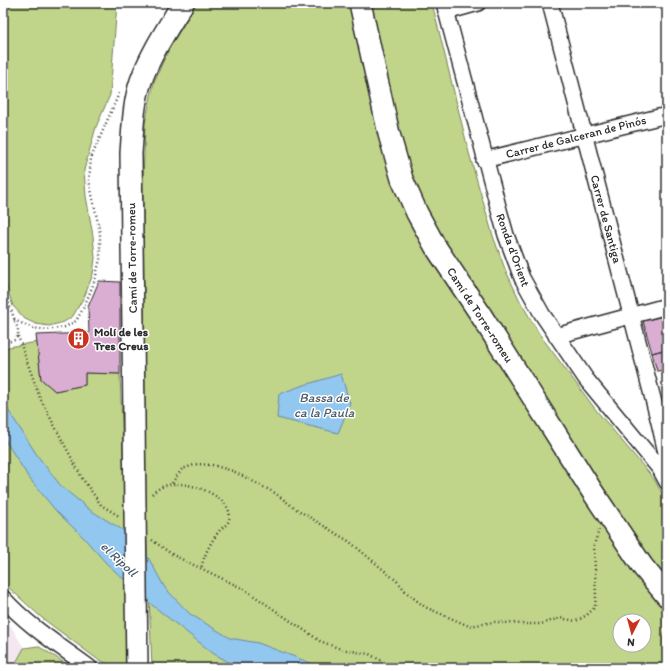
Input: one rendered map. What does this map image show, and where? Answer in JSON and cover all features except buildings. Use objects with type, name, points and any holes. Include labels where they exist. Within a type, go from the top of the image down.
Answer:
[{"type":"street","name":"Camí de Torre-romeu","points":[[137,668],[127,513],[131,153],[133,120],[141,82],[147,66],[183,3]]},
{"type":"street","name":"Camí de Torre-romeu","points":[[360,3],[389,134],[402,179],[435,246],[479,312],[605,510],[643,567],[667,596]]},
{"type":"street","points":[[445,7],[478,3]]},
{"type":"street","name":"Carrer de Santiga","points":[[550,3],[667,457]]},
{"type":"street","name":"Ronda d'Orient","points":[[445,7],[484,160],[506,236],[522,278],[532,298],[556,336],[586,379],[660,470],[667,482]]},
{"type":"street","name":"Carrer de Galceran de Pinós","points":[[484,160],[667,115]]},
{"type":"street","points":[[556,336],[667,306]]},
{"type":"street","points":[[636,440],[648,442],[662,435]]},
{"type":"street","points":[[3,598],[32,626],[90,668]]},
{"type":"path","points":[[14,320],[33,328],[47,330],[64,327],[76,321],[84,307],[95,280],[100,259],[100,233],[89,180],[91,158],[120,89]]},
{"type":"path","points":[[3,288],[40,398],[82,478],[101,505],[127,513]]},
{"type":"path","points":[[3,343],[15,340],[18,336]]},
{"type":"path","points":[[201,569],[204,558],[220,530],[227,523],[229,515],[228,509],[224,503],[203,488],[172,483],[182,469],[197,464],[212,465],[233,471],[275,493],[293,507],[350,542],[398,582],[407,593],[425,607],[469,626],[495,622],[541,624],[560,618],[576,621],[587,615],[595,607],[594,545],[605,510]]},
{"type":"path","points":[[147,536],[173,555],[244,589],[320,641],[341,649],[369,654],[396,668]]},
{"type":"shaded area","points":[[3,613],[24,648],[13,668],[3,668]]},
{"type":"green space","points":[[3,3],[117,3],[110,95],[96,127],[84,170],[86,196],[95,258],[93,274],[85,295],[73,316],[64,322],[49,326],[36,324],[25,319],[13,306],[3,276]]},
{"type":"green space","points":[[197,3],[432,3],[469,153],[493,236],[505,269],[520,301],[540,335],[596,410],[654,479],[667,502],[667,668],[152,668],[146,523],[143,186],[145,123],[154,82],[170,46]]},
{"type":"green space","points":[[37,342],[41,379],[55,391],[85,385],[85,373],[120,374],[125,507],[128,668],[117,668],[97,659],[42,618],[8,587],[3,580],[3,348]]},
{"type":"green space","points":[[38,646],[73,668],[13,668],[24,648]]},
{"type":"water","name":"Bassa de ca la Paula","points":[[341,374],[350,404],[338,433],[277,418],[279,394]]},
{"type":"water","name":"el Ripoll","points":[[3,402],[37,455],[61,486],[90,510],[126,532],[149,559],[165,588],[190,614],[230,638],[258,643],[324,668],[240,668],[214,654],[152,605],[106,563],[83,537],[56,511],[29,478],[3,437]]},
{"type":"place","name":"Molí de les Tres Creus","points":[[78,339]]}]
